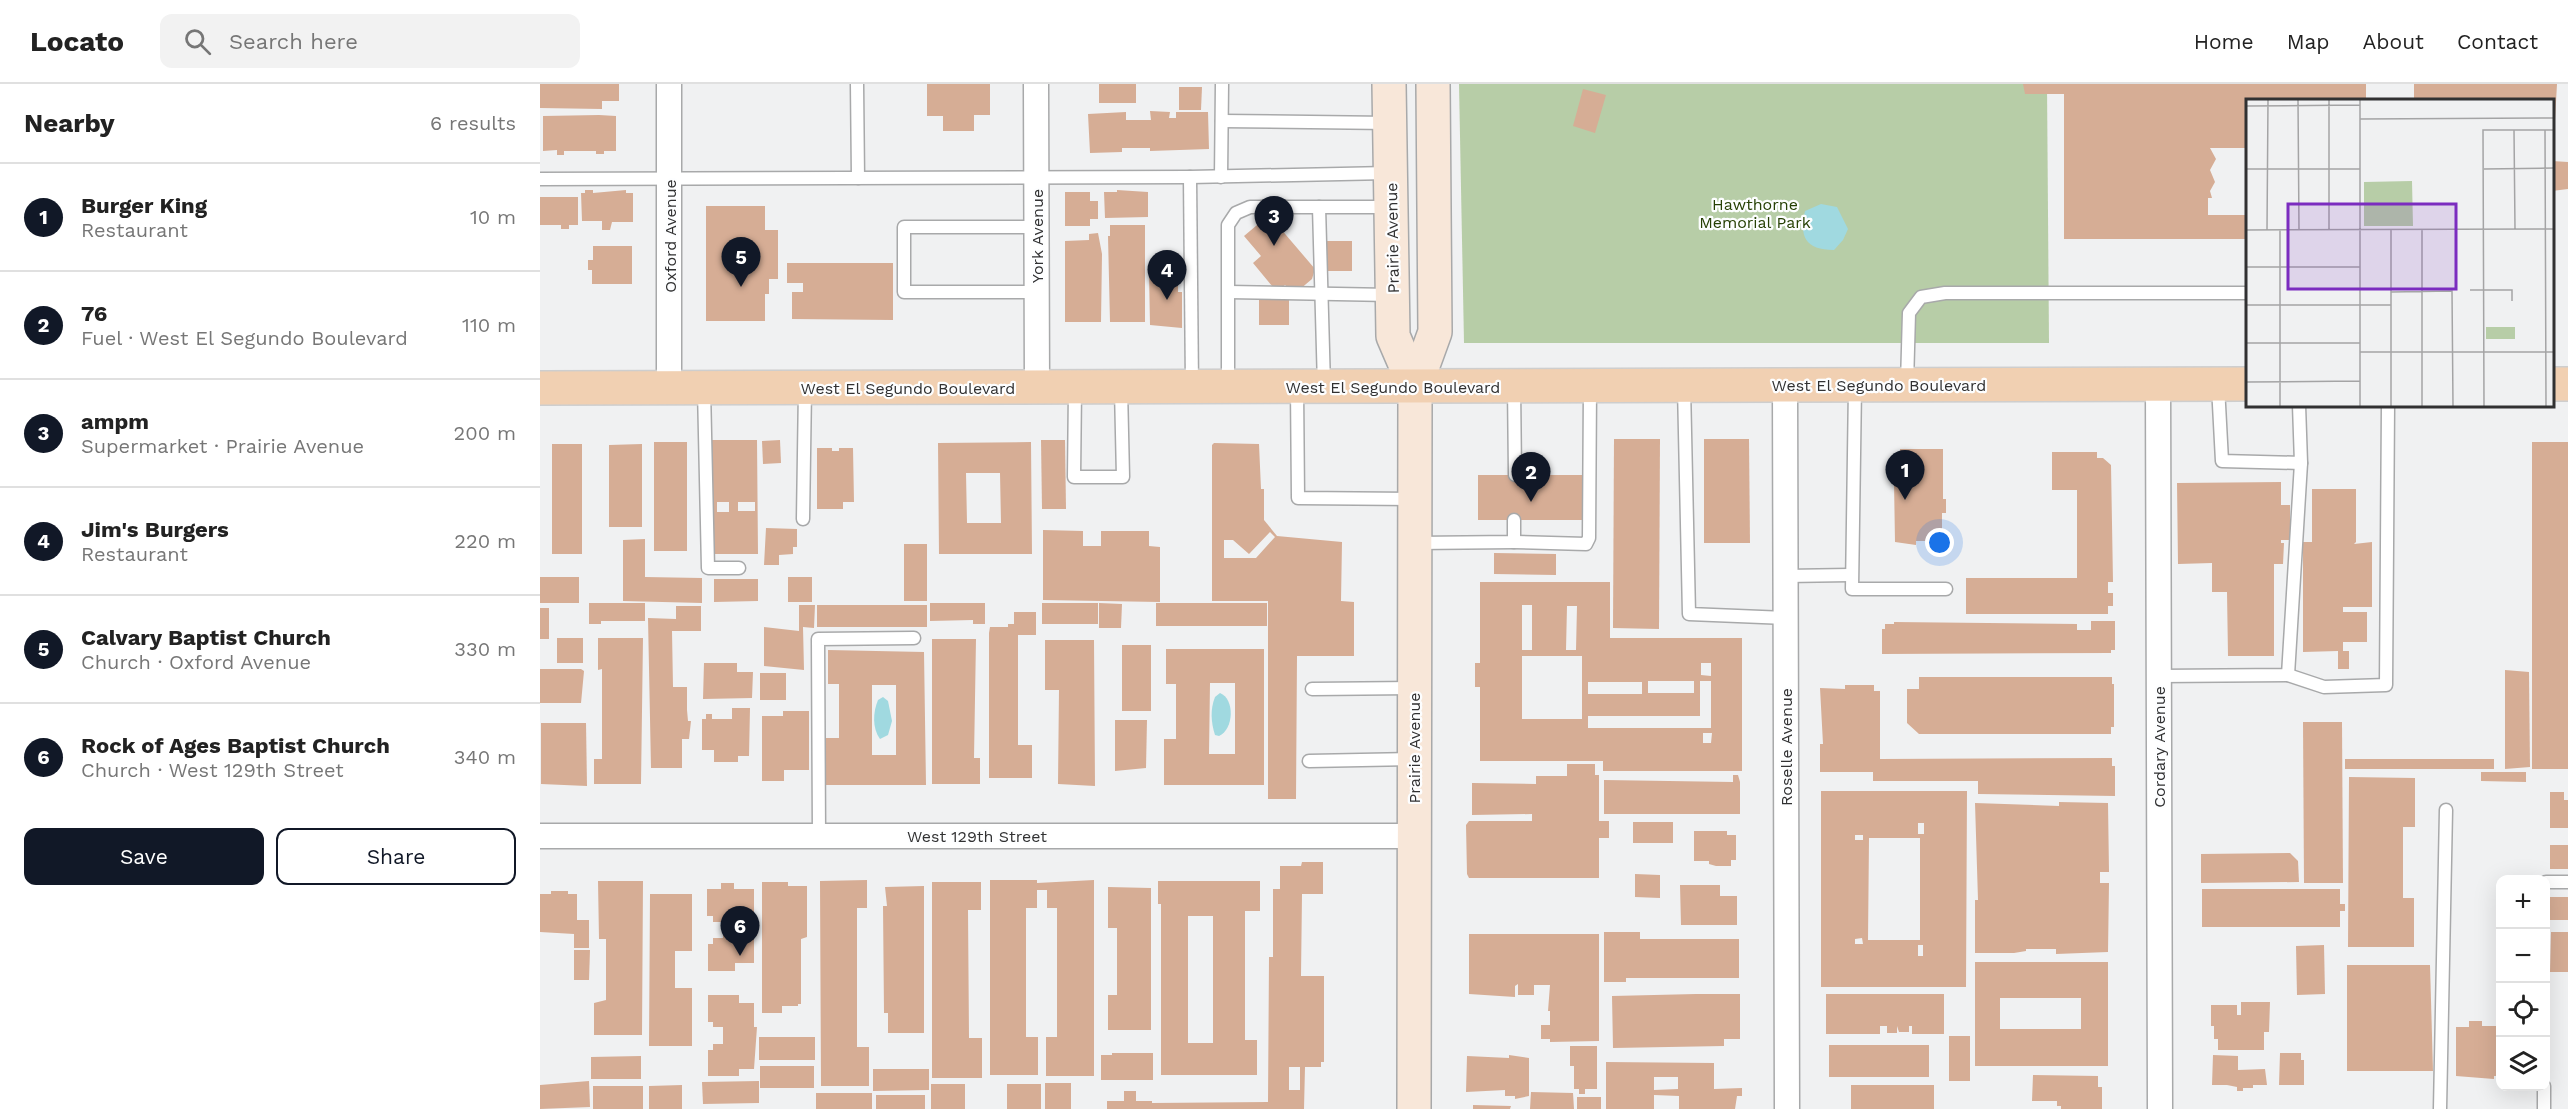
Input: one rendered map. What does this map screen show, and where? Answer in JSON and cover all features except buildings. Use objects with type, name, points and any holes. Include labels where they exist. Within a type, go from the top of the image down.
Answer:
[{"type":"main road","name":"Prairie Avenue","points":[[1389,84],[1393,336],[1415,387]]},
{"type":"main road","name":"Prairie Avenue","points":[[1414,1109],[1415,387],[1435,332],[1433,84]]},
{"type":"main road","name":"West El Segundo Boulevard","points":[[540,388],[2233,385]]},
{"type":"street","name":"Oxford Avenue","points":[[669,84],[669,388]]},
{"type":"street","name":"York Avenue","points":[[1036,84],[1038,388]]},
{"type":"street","name":"Cordary Avenue","points":[[2158,385],[2160,1109]]},
{"type":"street","name":"Roselle Avenue","points":[[1785,386],[1787,1109]]},
{"type":"street","name":"West 129th Street","points":[[540,836],[1414,836]]},
{"type":"lane","points":[[857,84],[858,178]]},
{"type":"lane","points":[[1221,177],[1222,84]]},
{"type":"lane","points":[[1222,121],[1390,123]]},
{"type":"lane","points":[[540,179],[1221,177],[1391,173]]},
{"type":"lane","points":[[1190,177],[1192,387]]},
{"type":"lane","points":[[1228,387],[1228,225],[1236,213],[1250,207],[1391,207]]},
{"type":"lane","points":[[1319,207],[1320,294],[1298,498],[1415,499]]},
{"type":"lane","points":[[1037,227],[904,227],[904,292],[1038,292]]},
{"type":"lane","points":[[1229,292],[1392,295]]},
{"type":"lane","points":[[1907,385],[1909,313],[1921,297],[1945,293],[2246,293]]},
{"type":"lane","points":[[2233,385],[2222,461],[2301,462]]},
{"type":"lane","points":[[1514,386],[1515,475]]},
{"type":"lane","points":[[1414,543],[1586,544],[1589,538],[1590,386]]},
{"type":"lane","points":[[1684,386],[1689,614],[1786,618]]},
{"type":"lane","points":[[1855,386],[1850,575],[1852,588],[1946,589]]},
{"type":"lane","points":[[704,388],[708,568],[739,568]]},
{"type":"lane","points":[[803,519],[805,388]]},
{"type":"lane","points":[[1075,388],[1074,477],[1123,477],[1121,388]]},
{"type":"lane","points":[[2288,675],[2301,462],[2299,406]]},
{"type":"lane","points":[[2159,676],[2288,675],[2324,687],[2385,685],[2388,406]]},
{"type":"lane","points":[[1514,520],[1514,542]]},
{"type":"lane","points":[[1786,576],[1850,575]]},
{"type":"lane","points":[[819,836],[818,639],[914,638]]},
{"type":"lane","points":[[1312,689],[1414,688]]},
{"type":"lane","points":[[1309,761],[1414,759]]},
{"type":"lane","points":[[2440,1109],[2446,810]]},
{"type":"lane","points":[[2550,882],[2568,882]]},
{"type":"lane","points":[[2544,1091],[2544,1109]]},
{"type":"green space","name":"Hawthorne Memorial Park","points":[[1459,84],[2047,84],[2049,343],[1464,343]]},
{"type":"water","points":[[1821,204],[1837,207],[1848,229],[1843,240],[1834,250],[1810,244],[1804,234],[1805,211]]},
{"type":"water","points":[[1220,693],[1228,701],[1231,714],[1228,727],[1219,736],[1215,735],[1212,707],[1215,697]]},
{"type":"water","points":[[883,697],[888,701],[892,721],[888,735],[880,739],[874,715],[878,700]]},
{"type":"place","name":"ampm","points":[[1274,246]]},
{"type":"place","name":"Calvary Baptist Church","points":[[741,287]]},
{"type":"place","name":"Jim's Burgers","points":[[1167,300]]},
{"type":"place","name":"Burger King","points":[[1905,500]]},
{"type":"place","name":"76","points":[[1531,502]]},
{"type":"place","name":"Rock of Ages Baptist Church","points":[[740,956]]}]
